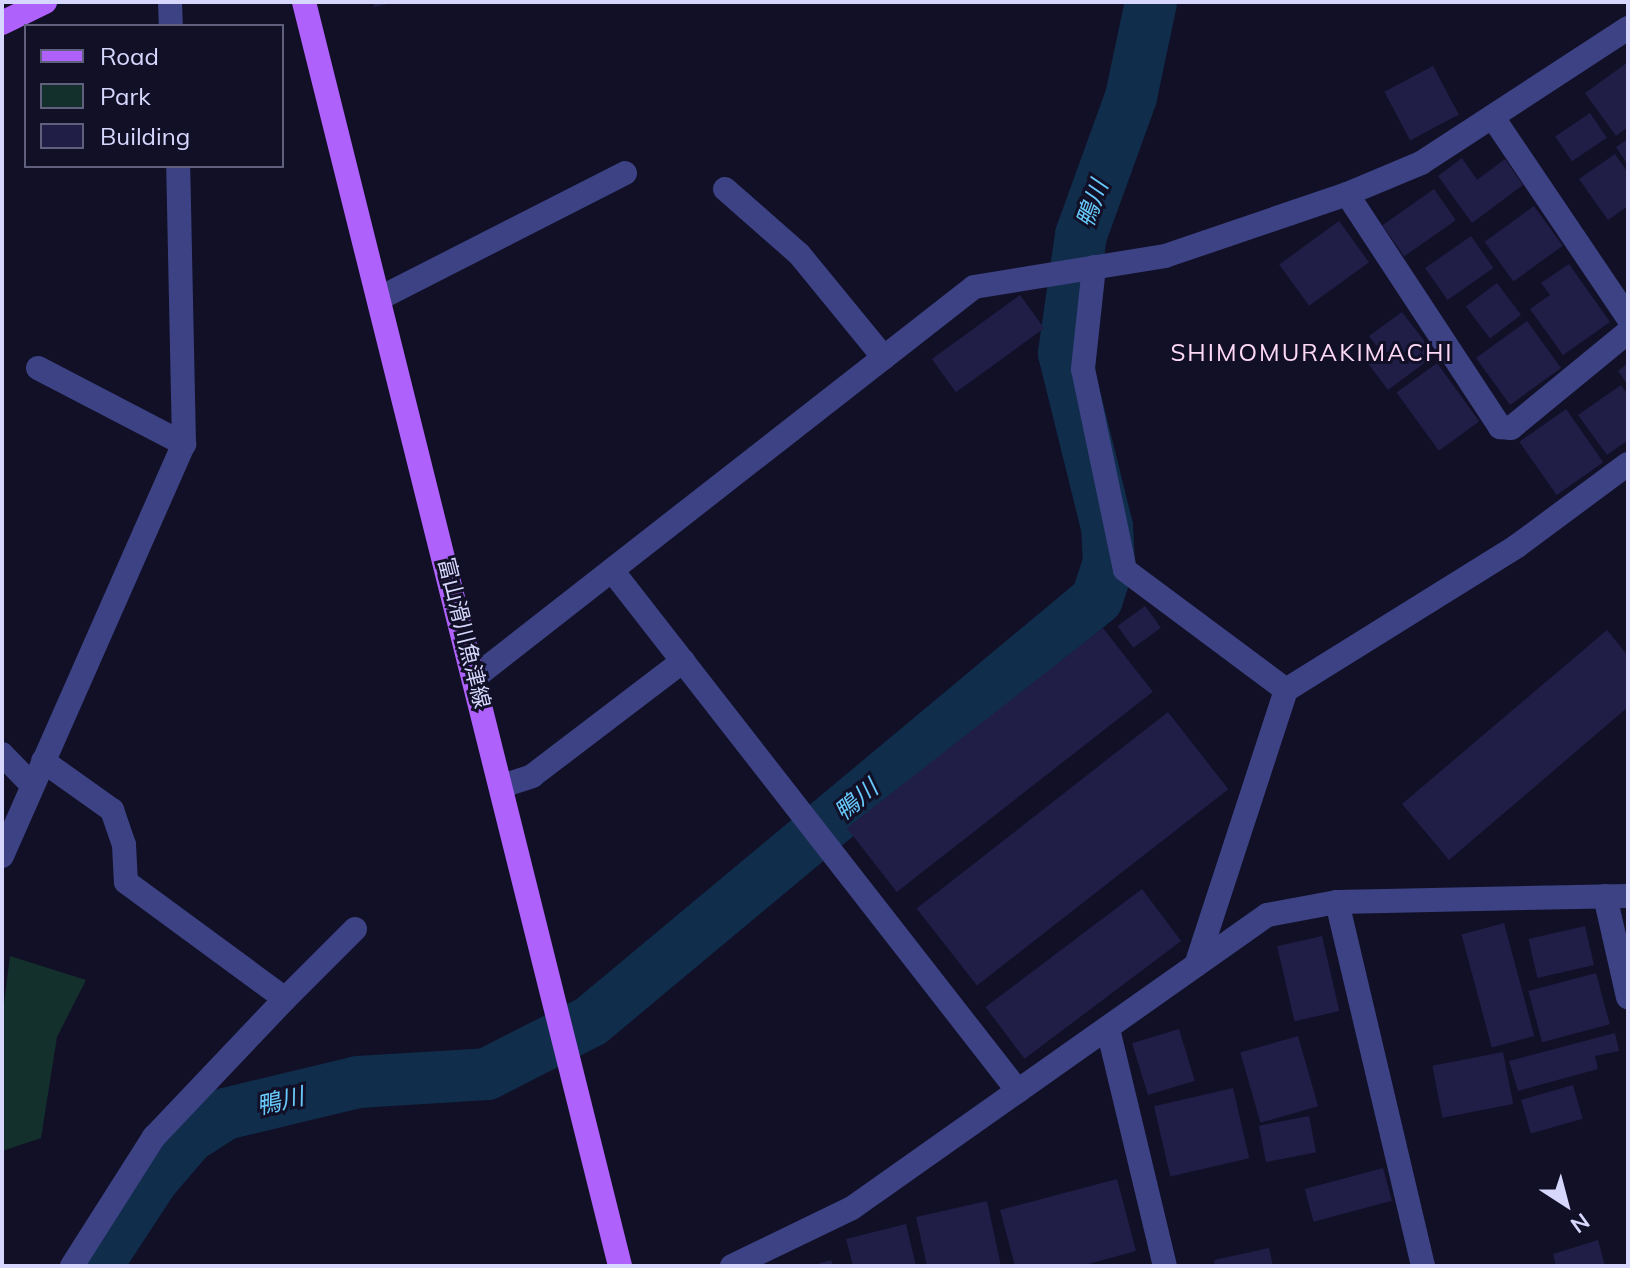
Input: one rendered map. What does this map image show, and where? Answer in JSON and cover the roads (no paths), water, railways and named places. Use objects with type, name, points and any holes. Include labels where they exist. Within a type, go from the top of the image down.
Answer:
[{"type":"main road","points":[[2,23],[45,2]]},
{"type":"main road","name":"富山滑川魚津線","points":[[304,2],[620,1266]]},
{"type":"street","points":[[170,2],[171,24]]},
{"type":"street","points":[[475,677],[614,573],[974,287],[1165,256],[1347,194],[1421,163],[1494,119],[1628,28]]},
{"type":"street","points":[[1494,119],[1628,318]]},
{"type":"street","points":[[2,856],[184,444],[178,168]]},
{"type":"street","points":[[380,298],[625,173]]},
{"type":"street","points":[[725,189],[799,254],[884,358]]},
{"type":"street","points":[[1347,194],[1500,427],[1511,428],[1628,332]]},
{"type":"street","points":[[1094,267],[1083,369],[1125,570],[1286,690]]},
{"type":"street","points":[[38,368],[184,444]]},
{"type":"street","points":[[1196,965],[1286,690],[1517,546],[1628,464]]},
{"type":"street","points":[[614,573],[1018,1091]]},
{"type":"street","points":[[502,786],[532,776],[683,661]]},
{"type":"street","points":[[2,754],[32,785]]},
{"type":"street","points":[[43,761],[112,810],[124,845],[126,882],[285,999]]},
{"type":"street","points":[[732,1266],[852,1208],[1267,915],[1337,902],[1616,896],[1628,997]]},
{"type":"street","points":[[1337,902],[1423,1266]]},
{"type":"street","points":[[72,1266],[154,1137],[355,929]]},
{"type":"street","points":[[1108,1029],[1165,1266]]},
{"type":"waterway","name":"鴨川","points":[[96,1266],[153,1179],[189,1137],[225,1114],[358,1082],[487,1074],[591,1021],[1097,599],[1109,563],[1107,527],[1064,353],[1081,235],[1131,97],[1151,2]]},
{"type":"district","name":"SHIMOMURAKIMACHI","points":[[1312,353]]}]
